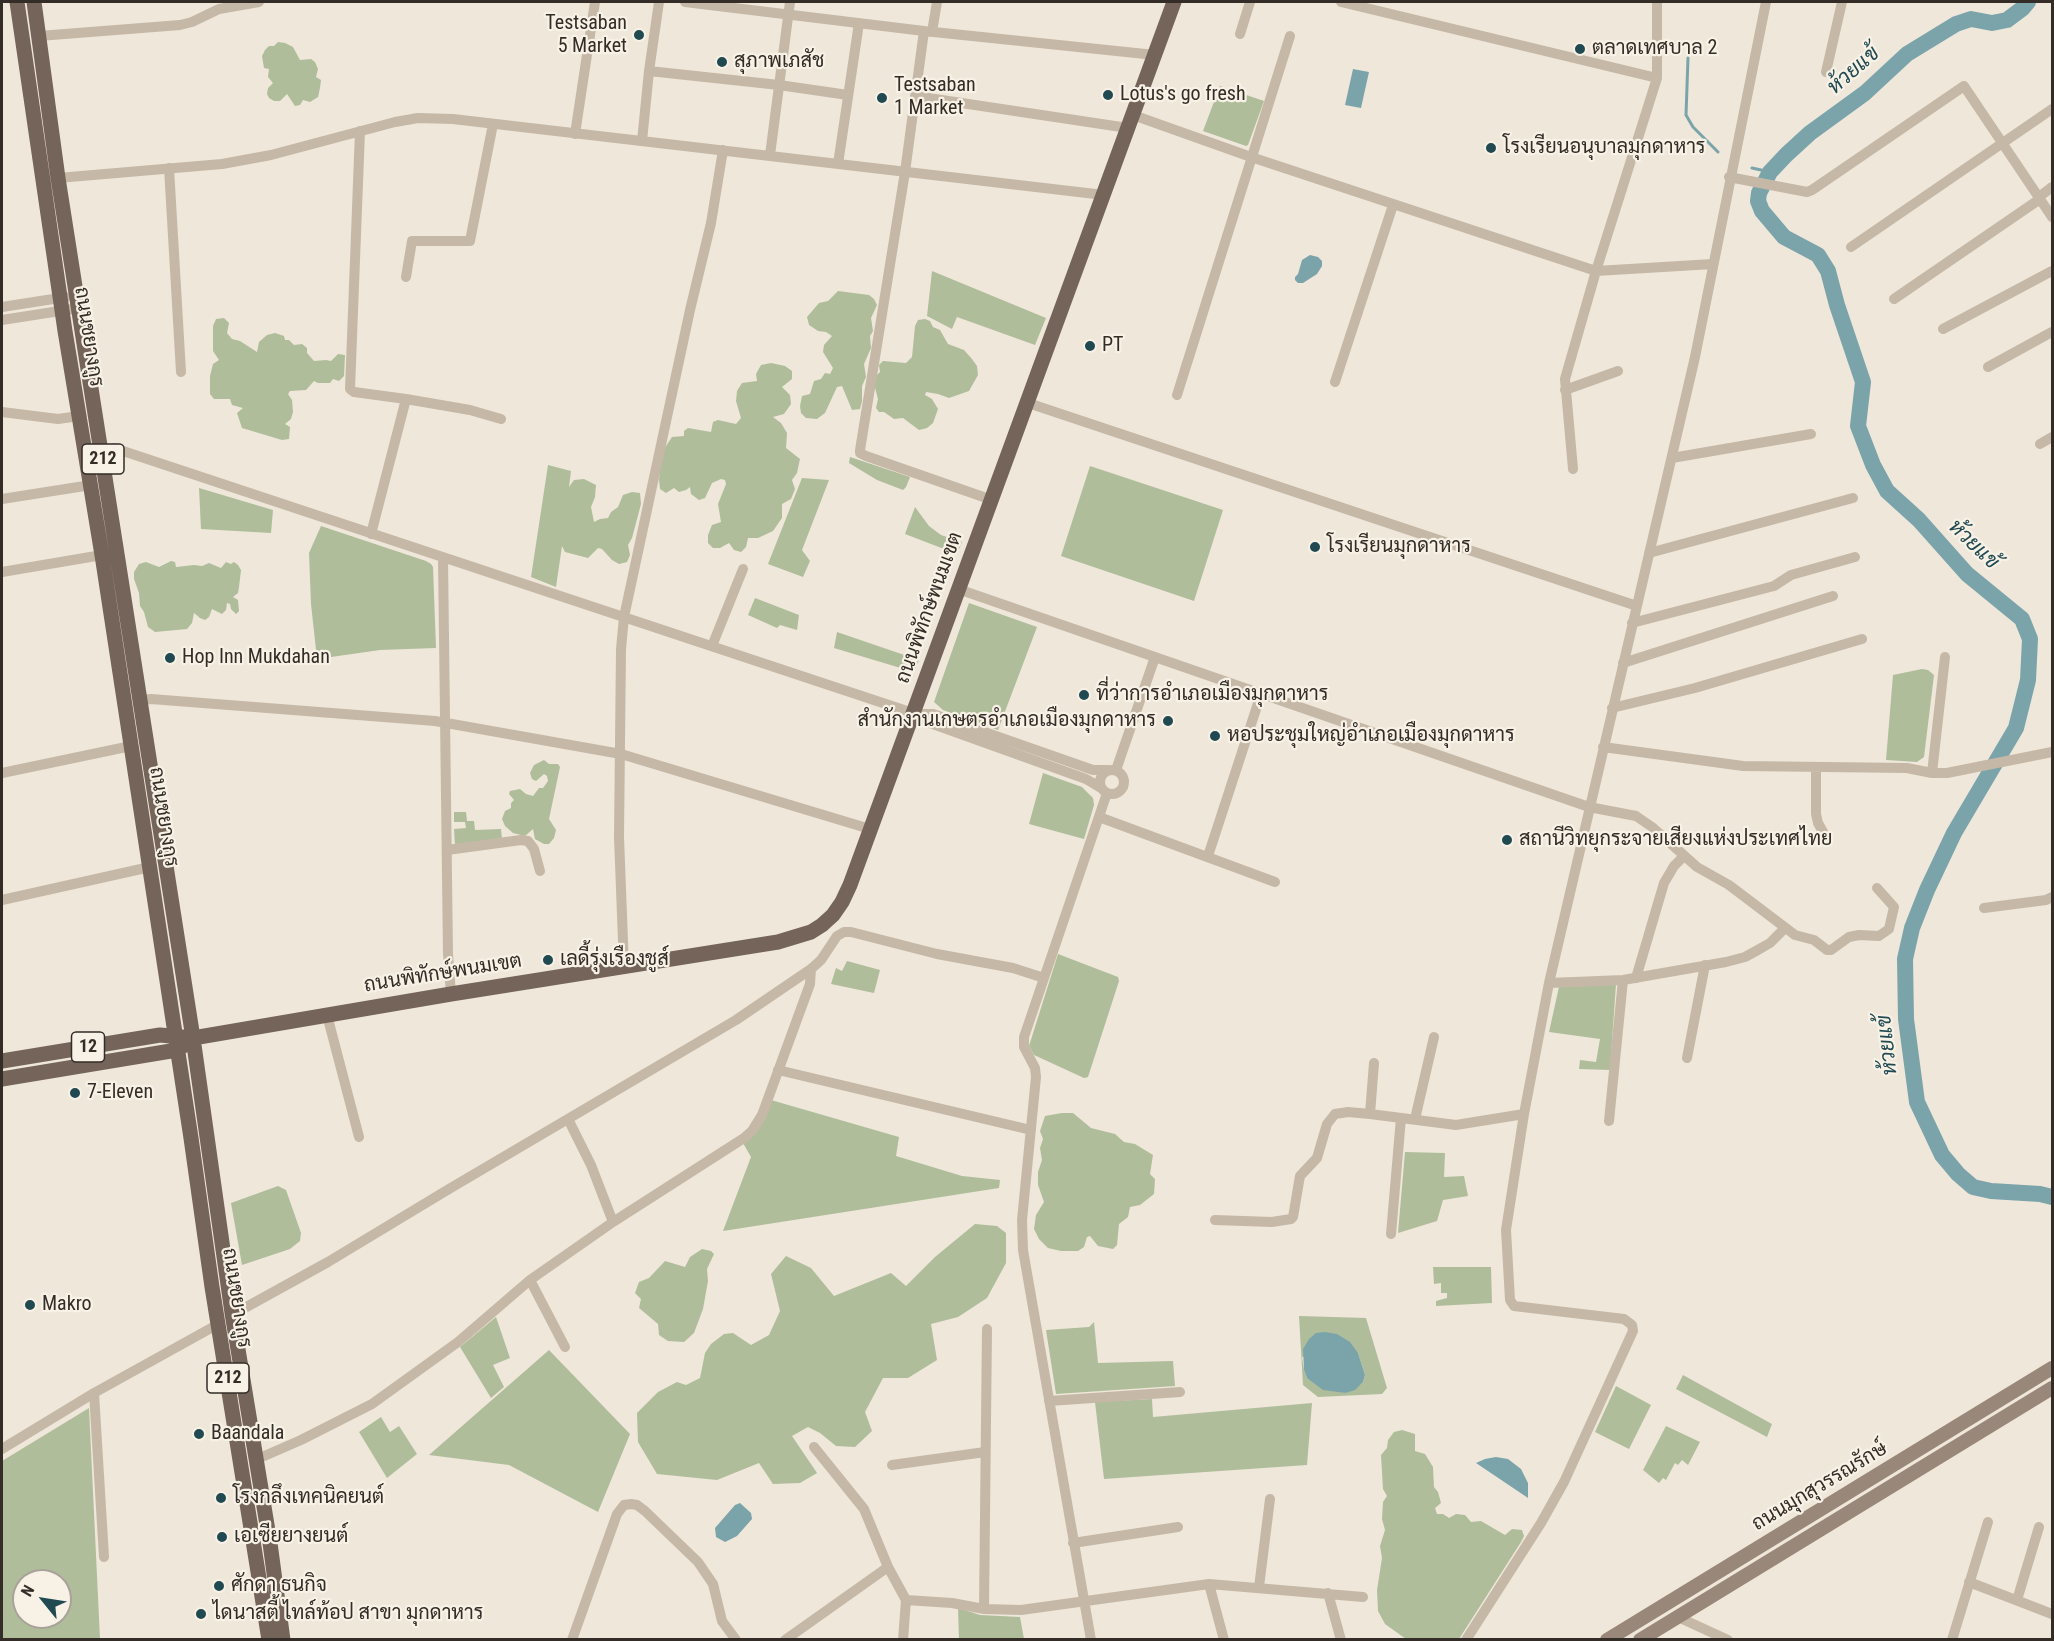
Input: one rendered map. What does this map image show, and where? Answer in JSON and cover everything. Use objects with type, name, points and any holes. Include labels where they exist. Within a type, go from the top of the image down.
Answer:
[{"type":"main road","name":"ถนนชยางกูร","points":[[17,2],[61,304],[150,867],[212,1287],[262,1545],[283,1640]]},
{"type":"main road","name":"ถนนชยางกูร","points":[[34,2],[58,178],[193,1038],[255,1458],[269,1640]]},
{"type":"main road","name":"ถนนพิทักษ์พนมเขต","points":[[193,1038],[778,942],[811,932],[832,915],[842,902],[850,885],[1174,2]]},
{"type":"main road","name":"12","points":[[2,1061],[160,1035],[176,1043]]},
{"type":"main road","points":[[176,1043],[193,1038]]},
{"type":"main road","name":"12","points":[[2,1079],[176,1043]]},
{"type":"main road","name":"ถนนมุกสุวรรณรักษ์","points":[[1607,1640],[2052,1368]]},
{"type":"main road","name":"ถนนมุกสุวรรณรักษ์","points":[[1644,1637],[2050,1392]]},
{"type":"main road","points":[[1640,1619],[1644,1637]]},
{"type":"street","points":[[39,36],[180,25],[219,9],[259,2]]},
{"type":"street","points":[[575,134],[595,2]]},
{"type":"street","points":[[642,141],[659,2]]},
{"type":"street","points":[[685,2],[1155,55]]},
{"type":"street","points":[[770,155],[790,2]]},
{"type":"street","points":[[937,2],[928,31],[915,96],[860,453],[992,500]]},
{"type":"street","points":[[1239,34],[1250,2]]},
{"type":"street","points":[[1341,2],[1657,78]]},
{"type":"street","points":[[1573,469],[1565,379],[1596,271],[1657,78],[1657,2]]},
{"type":"street","points":[[1466,1640],[1542,1523],[1612,1382],[1633,1331],[1632,1325],[1624,1318],[1516,1307],[1511,1302],[1506,1230],[1524,1114],[1549,983],[1695,357],[1713,264],[1735,178],[1766,2]]},
{"type":"street","points":[[1826,72],[1842,2]]},
{"type":"street","points":[[838,164],[859,23]]},
{"type":"street","points":[[1177,395],[1290,36]]},
{"type":"street","points":[[649,71],[848,95]]},
{"type":"street","points":[[1735,178],[1800,190],[1812,190],[1964,86],[2052,217]]},
{"type":"street","points":[[915,96],[1130,121],[1251,157],[1596,271],[1713,264]]},
{"type":"street","points":[[1851,247],[2052,109]]},
{"type":"street","points":[[58,178],[222,164],[262,157],[418,118],[453,119],[1104,195]]},
{"type":"street","points":[[406,277],[412,241],[470,241],[493,124]]},
{"type":"street","points":[[360,131],[350,389],[354,392],[470,410],[501,419]]},
{"type":"street","points":[[624,967],[619,837],[621,649],[624,617],[682,345],[711,223],[723,150]]},
{"type":"street","points":[[169,168],[181,372]]},
{"type":"street","points":[[1894,299],[2052,187]]},
{"type":"street","points":[[1335,382],[1393,205]]},
{"type":"street","points":[[1944,329],[2052,271]]},
{"type":"street","points":[[2,307],[78,302]]},
{"type":"street","points":[[2,320],[61,304]]},
{"type":"street","points":[[1988,367],[2052,332]]},
{"type":"street","points":[[1565,390],[1618,371]]},
{"type":"street","points":[[371,534],[406,399]]},
{"type":"street","points":[[1028,404],[1637,606]]},
{"type":"street","points":[[2,412],[58,419],[80,416]]},
{"type":"street","points":[[1671,458],[1811,434]]},
{"type":"street","points":[[2040,444],[2052,436]]},
{"type":"street","points":[[102,451],[114,448],[913,713],[930,723],[1086,779],[1104,791],[1118,792],[1123,786],[1122,775],[1112,770],[1093,770],[933,714],[913,713]]},
{"type":"street","points":[[2,499],[91,485]]},
{"type":"street","points":[[1649,554],[1853,498]]},
{"type":"street","points":[[2,572],[102,555]]},
{"type":"street","points":[[1632,623],[1774,586],[1791,575],[1855,557]]},
{"type":"street","points":[[443,558],[448,954],[451,994]]},
{"type":"street","points":[[712,646],[743,569]]},
{"type":"street","points":[[958,590],[1589,807],[1636,816],[1652,827],[1696,867],[1729,885],[1795,935],[1814,939],[1829,950],[1849,937],[1883,935],[1889,929],[1894,907],[1877,888]]},
{"type":"street","points":[[1623,663],[1833,597]]},
{"type":"street","points":[[1612,708],[1695,688],[1862,639]]},
{"type":"street","points":[[1091,1640],[1023,1250],[1022,1220],[1036,1077],[1035,1068],[1024,1047],[1024,1037],[1099,817],[1104,791],[1099,784],[1101,776],[1112,770],[1155,657]]},
{"type":"street","points":[[1932,773],[1945,657]]},
{"type":"street","points":[[1208,856],[1261,694]]},
{"type":"street","points":[[140,700],[151,699],[445,723],[621,754],[870,829]]},
{"type":"street","points":[[2,773],[131,746]]},
{"type":"street","points":[[1603,747],[1743,766],[1907,768],[1932,773],[1947,773],[2049,752]]},
{"type":"street","points":[[1816,767],[1816,814],[1823,832]]},
{"type":"street","points":[[1099,817],[1275,882]]},
{"type":"street","points":[[447,850],[528,841],[534,849],[540,871]]},
{"type":"street","points":[[1636,978],[1664,883],[1674,866],[1683,857]]},
{"type":"street","points":[[2,900],[150,867]]},
{"type":"street","points":[[1984,908],[2046,900],[2052,897]]},
{"type":"street","points":[[1549,983],[1623,980],[1745,957],[1770,943],[1785,928]]},
{"type":"street","points":[[232,1313],[328,1262],[736,1020],[811,969],[821,960],[837,936],[847,932],[937,954],[1013,968],[1044,978]]},
{"type":"street","points":[[1687,1058],[1705,965]]},
{"type":"street","points":[[255,1458],[301,1440],[372,1404],[458,1342],[530,1280],[613,1222],[752,1131],[762,1115],[810,984],[811,969]]},
{"type":"street","points":[[1609,1121],[1623,980]]},
{"type":"street","points":[[327,1015],[358,1137]]},
{"type":"street","points":[[1415,1119],[1434,1037]]},
{"type":"street","points":[[1370,1114],[1374,1064]]},
{"type":"street","points":[[778,1070],[1031,1130]]},
{"type":"street","points":[[1215,1220],[1272,1222],[1291,1219],[1300,1176],[1305,1168],[1312,1165],[1317,1158],[1330,1119],[1335,1114],[1342,1112],[1370,1114],[1456,1125],[1524,1114]]},
{"type":"street","points":[[1391,1234],[1401,1118]]},
{"type":"street","points":[[568,1119],[591,1165],[613,1222]]},
{"type":"street","points":[[530,1280],[565,1347]]},
{"type":"street","points":[[2,1449],[94,1393],[219,1325]]},
{"type":"street","points":[[984,1609],[987,1329]]},
{"type":"street","points":[[1049,1401],[1180,1392]]},
{"type":"street","points":[[94,1393],[104,1557]]},
{"type":"street","points":[[814,1447],[864,1509],[888,1567],[906,1600],[903,1640]]},
{"type":"street","points":[[892,1465],[985,1452]]},
{"type":"street","points":[[1259,1587],[1270,1499]]},
{"type":"street","points":[[572,1640],[617,1514],[624,1505],[631,1504],[645,1510],[698,1562],[713,1584],[722,1622],[736,1640]]},
{"type":"street","points":[[1952,1640],[1988,1522]]},
{"type":"street","points":[[1073,1543],[1178,1527]]},
{"type":"street","points":[[2017,1600],[2039,1527]]},
{"type":"street","points":[[785,1640],[888,1567]]},
{"type":"street","points":[[1969,1582],[2052,1614]]},
{"type":"street","points":[[906,1600],[952,1603],[984,1609],[1021,1610],[1209,1584],[1363,1597]]},
{"type":"street","points":[[1209,1584],[1224,1640]]},
{"type":"street","points":[[1328,1593],[1341,1640]]},
{"type":"street","points":[[1677,1617],[1728,1640]]},
{"type":"green space","points":[[278,42],[293,47],[300,60],[311,59],[315,62],[318,69],[316,77],[321,80],[318,97],[310,102],[303,100],[300,105],[295,106],[287,94],[280,101],[269,98],[268,88],[273,83],[268,77],[269,69],[264,68],[262,56],[269,46],[274,46]]},
{"type":"green space","points":[[1220,86],[1264,101],[1246,146],[1203,131]]},
{"type":"green space","points":[[932,271],[1046,318],[1035,345],[957,317],[952,329],[927,316]]},
{"type":"green space","points":[[838,291],[869,295],[877,305],[871,318],[873,331],[870,336],[871,348],[864,364],[866,377],[862,386],[860,409],[852,410],[842,386],[837,387],[825,413],[817,419],[806,418],[801,413],[802,396],[810,394],[814,381],[821,379],[825,373],[830,374],[833,368],[823,352],[824,345],[832,336],[809,325],[807,317],[819,303],[828,301]]},
{"type":"green space","points":[[224,318],[229,323],[227,333],[232,339],[240,341],[257,352],[259,342],[267,335],[275,333],[284,336],[285,340],[289,340],[294,345],[302,344],[314,361],[331,361],[338,354],[345,355],[344,376],[339,381],[333,379],[330,383],[318,383],[314,381],[306,390],[290,391],[288,394],[292,400],[293,412],[291,419],[285,424],[290,427],[289,439],[282,440],[242,428],[237,413],[243,408],[232,405],[230,399],[214,399],[210,394],[213,364],[219,360],[213,351],[213,326],[216,319]]},
{"type":"green space","points":[[925,319],[940,330],[948,344],[964,350],[977,366],[978,375],[969,391],[949,398],[926,392],[925,395],[932,399],[938,409],[933,423],[919,430],[903,418],[894,419],[884,412],[879,412],[876,408],[878,399],[874,384],[880,372],[879,365],[883,361],[906,363],[912,357],[915,326],[918,320]]},
{"type":"green space","points":[[771,363],[785,366],[792,371],[792,379],[782,387],[790,395],[791,404],[784,414],[773,417],[781,423],[787,433],[786,448],[800,459],[797,473],[792,480],[795,489],[791,499],[782,504],[782,518],[773,531],[758,538],[748,538],[746,547],[741,552],[734,550],[729,543],[720,548],[713,548],[708,543],[708,535],[712,525],[721,522],[718,504],[726,484],[725,480],[721,479],[712,483],[705,498],[699,500],[691,494],[690,487],[679,492],[674,488],[666,493],[660,489],[659,480],[664,449],[672,437],[684,436],[684,431],[688,428],[711,432],[713,422],[718,420],[736,424],[741,418],[736,401],[737,391],[742,383],[757,381],[756,374],[761,365]]},
{"type":"green space","points":[[850,457],[910,477],[906,487],[903,490],[877,480],[849,463]]},
{"type":"green space","points":[[548,465],[571,471],[569,487],[574,480],[584,479],[596,485],[591,507],[594,522],[608,518],[611,512],[618,507],[623,495],[632,492],[640,493],[641,504],[628,545],[630,555],[627,562],[619,564],[598,548],[588,558],[565,552],[562,546],[556,587],[531,577]]},
{"type":"green space","points":[[1090,466],[1223,510],[1194,601],[1061,556]]},
{"type":"green space","points":[[802,478],[829,480],[802,550],[810,561],[803,577],[768,564]]},
{"type":"green space","points":[[199,488],[273,510],[271,533],[201,529]]},
{"type":"green space","points":[[915,507],[929,526],[941,535],[962,542],[957,554],[905,534]]},
{"type":"green space","points":[[321,526],[431,564],[433,567],[436,648],[380,650],[317,659],[311,604],[309,553]]},
{"type":"green space","points":[[171,561],[175,562],[176,567],[202,566],[209,563],[221,568],[226,562],[231,564],[234,562],[241,570],[238,593],[233,597],[238,600],[239,611],[236,614],[227,603],[226,610],[222,614],[212,609],[205,620],[194,613],[192,623],[187,629],[155,632],[148,627],[140,606],[134,572],[139,564],[146,562],[159,567]]},
{"type":"green space","points":[[755,598],[799,615],[797,630],[780,625],[777,628],[748,615]]},
{"type":"green space","points":[[969,603],[1037,627],[998,730],[943,710],[934,702]]},
{"type":"green space","points":[[837,632],[919,660],[914,672],[834,648]]},
{"type":"green space","points":[[1922,669],[1934,675],[1924,757],[1917,762],[1886,760],[1893,675]]},
{"type":"green space","points":[[544,760],[549,764],[558,764],[560,767],[549,819],[556,830],[549,844],[535,839],[533,829],[525,836],[513,833],[505,826],[502,819],[514,800],[509,794],[510,791],[520,789],[533,796],[548,781],[544,774],[536,781],[532,779],[530,773],[534,765]]},
{"type":"green space","points":[[1043,773],[1082,787],[1093,798],[1094,805],[1084,839],[1029,824]]},
{"type":"green space","points":[[454,812],[466,812],[467,821],[474,821],[475,830],[501,829],[502,839],[455,845],[454,829],[466,828],[465,822],[454,822]]},
{"type":"green space","points":[[1058,954],[1118,977],[1119,981],[1088,1077],[1084,1078],[1034,1055],[1029,1046]]},
{"type":"green space","points":[[847,961],[880,970],[874,993],[831,984],[836,968],[842,971]]},
{"type":"green space","points":[[1616,984],[1610,1070],[1579,1069],[1580,1060],[1596,1062],[1600,1039],[1549,1032],[1559,987]]},
{"type":"green space","points":[[771,1100],[899,1137],[896,1156],[962,1176],[1000,1180],[999,1188],[723,1231],[751,1157],[743,1143]]},
{"type":"green space","points":[[1073,1113],[1091,1128],[1115,1134],[1124,1142],[1135,1144],[1153,1155],[1150,1174],[1155,1179],[1154,1194],[1140,1205],[1130,1207],[1128,1217],[1119,1224],[1117,1245],[1113,1249],[1098,1246],[1090,1236],[1087,1237],[1084,1247],[1078,1251],[1048,1248],[1039,1239],[1034,1229],[1036,1215],[1044,1202],[1038,1185],[1038,1172],[1042,1160],[1040,1148],[1043,1139],[1040,1131],[1045,1116]]},
{"type":"green space","points":[[1405,1152],[1445,1153],[1444,1177],[1464,1176],[1468,1196],[1443,1200],[1437,1221],[1398,1233]]},
{"type":"green space","points":[[278,1186],[286,1190],[301,1233],[300,1241],[290,1249],[242,1265],[231,1203]]},
{"type":"green space","points":[[975,1224],[997,1226],[1006,1233],[1006,1263],[987,1298],[958,1317],[931,1324],[937,1360],[908,1378],[883,1378],[865,1412],[872,1431],[855,1447],[836,1446],[808,1427],[792,1436],[817,1473],[800,1483],[773,1484],[759,1463],[717,1480],[657,1474],[638,1442],[637,1413],[658,1392],[677,1382],[686,1385],[700,1378],[705,1353],[711,1344],[724,1334],[733,1333],[751,1345],[769,1335],[780,1311],[771,1274],[786,1256],[811,1268],[834,1296],[891,1273],[906,1286],[935,1257]]},
{"type":"green space","points":[[702,1249],[714,1254],[707,1269],[708,1281],[703,1309],[694,1333],[684,1342],[668,1341],[659,1335],[658,1324],[639,1308],[641,1299],[635,1293],[639,1282],[649,1278],[665,1261],[685,1267],[690,1257]]},
{"type":"green space","points":[[1433,1267],[1491,1267],[1492,1303],[1436,1306],[1436,1301],[1447,1298],[1447,1293],[1441,1293],[1441,1283],[1434,1284]]},
{"type":"green space","points":[[1299,1316],[1366,1318],[1387,1388],[1382,1394],[1318,1397],[1303,1385]],"holes":[[[1358,1353],[1365,1375],[1363,1382],[1346,1393],[1307,1378],[1302,1357]]]},
{"type":"green space","points":[[496,1317],[510,1358],[493,1365],[504,1387],[491,1398],[460,1347]]},
{"type":"green space","points":[[1094,1322],[1098,1363],[1173,1361],[1175,1386],[1056,1394],[1046,1330],[1089,1327]]},
{"type":"green space","points":[[549,1350],[630,1434],[598,1512],[509,1465],[429,1455]]},
{"type":"green space","points":[[1683,1375],[1772,1424],[1767,1437],[1676,1389]]},
{"type":"green space","points":[[1616,1386],[1651,1405],[1629,1449],[1595,1432]]},
{"type":"green space","points":[[1152,1399],[1153,1417],[1312,1403],[1307,1465],[1104,1479],[1095,1402]]},
{"type":"green space","points":[[89,1408],[100,1639],[2,1639],[2,1461]]},
{"type":"green space","points":[[381,1417],[390,1432],[399,1426],[417,1454],[387,1478],[359,1432]]},
{"type":"green space","points":[[1666,1426],[1700,1442],[1688,1465],[1682,1460],[1678,1465],[1675,1463],[1666,1480],[1663,1478],[1659,1483],[1643,1470]]},
{"type":"green space","points":[[1402,1430],[1415,1434],[1415,1451],[1425,1454],[1433,1467],[1434,1487],[1441,1503],[1435,1508],[1437,1514],[1443,1514],[1449,1518],[1456,1514],[1465,1515],[1471,1522],[1481,1521],[1505,1535],[1512,1529],[1522,1530],[1524,1536],[1459,1639],[1406,1639],[1385,1624],[1378,1611],[1377,1590],[1382,1558],[1380,1546],[1385,1530],[1382,1519],[1383,1502],[1387,1496],[1383,1489],[1381,1455],[1394,1432]]},
{"type":"green space","points":[[958,1608],[980,1615],[1020,1617],[1024,1639],[959,1639]]},
{"type":"water","points":[[1353,69],[1369,72],[1361,108],[1345,105]]},
{"type":"water","points":[[1310,255],[1318,257],[1322,261],[1322,266],[1317,274],[1303,283],[1298,283],[1295,277],[1302,260]]},
{"type":"water","points":[[1316,1333],[1337,1334],[1350,1342],[1358,1353],[1365,1375],[1363,1382],[1355,1390],[1346,1393],[1323,1390],[1307,1378],[1304,1370],[1303,1349]]},
{"type":"water","points":[[1496,1457],[1508,1459],[1521,1469],[1528,1483],[1528,1498],[1476,1463]]},
{"type":"water","points":[[740,1503],[751,1513],[752,1519],[737,1536],[725,1542],[716,1537],[715,1528],[735,1505]]},
{"type":"waterway","name":"ห้วยแข้","points":[[2028,2],[2007,20],[1992,23],[1971,19],[1956,24],[1907,54],[1865,93],[1810,133],[1786,155],[1770,172],[1759,193],[1758,201],[1762,211],[1784,237],[1818,255],[1828,271],[1863,382],[1858,426],[1873,465],[1887,491],[1919,520],[1967,574],[2022,619],[2030,639],[2028,680],[2016,728],[1954,833],[1912,928],[1905,959],[1906,1019],[1917,1102],[1942,1155],[1973,1187],[2052,1197]]},
{"type":"waterway","points":[[1688,58],[1686,115],[1693,127],[1718,152]]},
{"type":"waterway","points":[[1752,168],[1770,172]]},
{"type":"place","name":"Testsaban 5 Market","points":[[639,35]]},
{"type":"place","name":"ตลาดเทศบาล 2","points":[[1580,49]]},
{"type":"place","name":"สุภาพเภสัช","points":[[722,62]]},
{"type":"place","name":"Lotus's go fresh","points":[[1108,95]]},
{"type":"place","name":"Testsaban 1 Market","points":[[882,98]]},
{"type":"place","name":"โรงเรียนอนุบาลมุกดาหาร","points":[[1491,148]]},
{"type":"place","name":"PT","points":[[1090,346]]},
{"type":"place","name":"โรงเรียนมุกดาหาร","points":[[1315,547]]},
{"type":"place","name":"Hop Inn Mukdahan","points":[[170,658]]},
{"type":"place","name":"ที่ว่าการอำเภอเมืองมุกดาหาร","points":[[1084,695]]},
{"type":"place","name":"สำนักงานเกษตรอำเภอเมืองมุกดาหาร","points":[[1168,721]]},
{"type":"place","name":"หอประชุมใหญ่อำเภอเมืองมุกดาหาร","points":[[1215,736]]},
{"type":"place","name":"สถานีวิทยุกระจายเสียงแห่งประเทศไทย","points":[[1507,840]]},
{"type":"place","name":"เลดี้รุ่งเรืองชูส์","points":[[548,960]]},
{"type":"place","name":"7-Eleven","points":[[75,1093]]},
{"type":"place","name":"Makro","points":[[30,1305]]},
{"type":"place","name":"Baandala","points":[[199,1434]]},
{"type":"place","name":"โรงกลึงเทคนิคยนต์","points":[[221,1498]]},
{"type":"place","name":"เอเซียยางยนต์","points":[[222,1537]]},
{"type":"place","name":"ศักดา ธนกิจ","points":[[219,1586]]},
{"type":"place","name":"ไดนาสตี้ ไทล์ท้อป สาขา มุกดาหาร","points":[[201,1614]]}]
